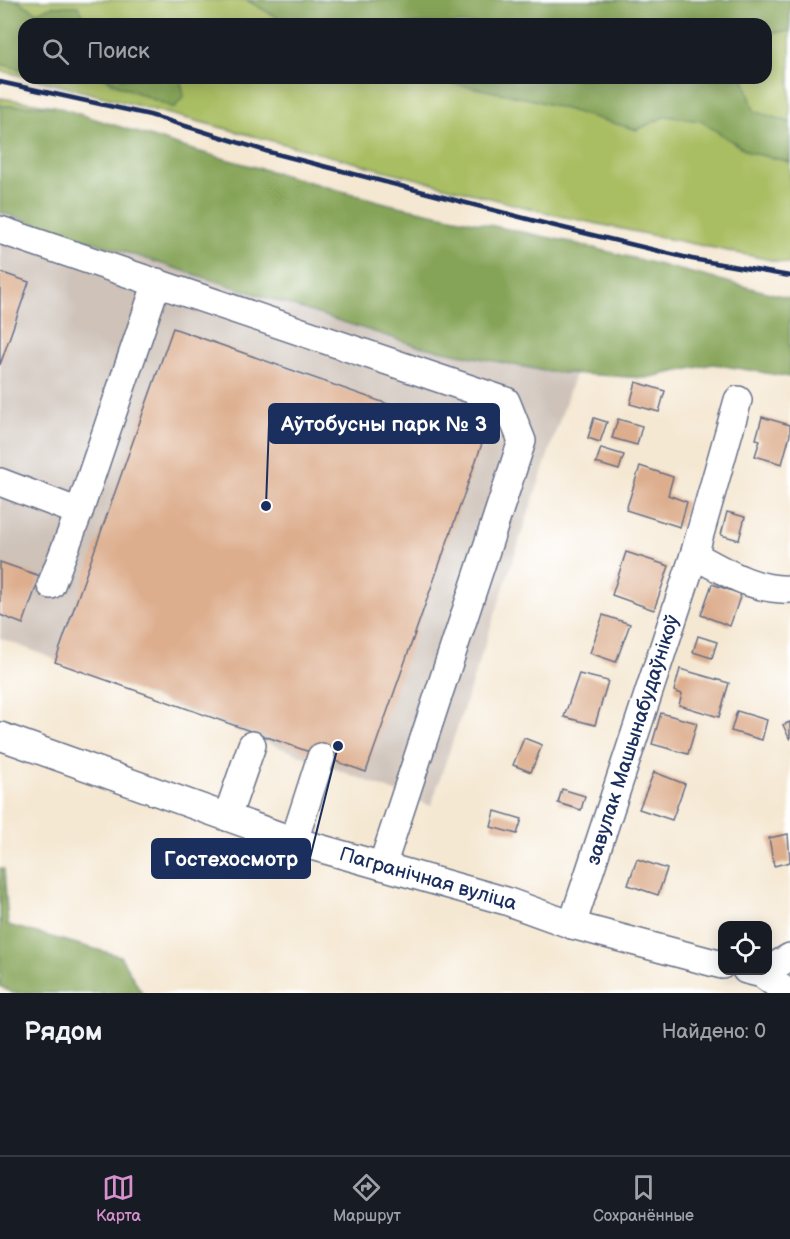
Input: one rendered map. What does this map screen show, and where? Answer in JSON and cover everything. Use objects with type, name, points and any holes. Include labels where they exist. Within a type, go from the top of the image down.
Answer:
[{"type":"street","points":[[0,230],[506,401],[522,441],[382,866]]},
{"type":"street","points":[[51,585],[79,512],[157,282]]},
{"type":"street","name":"завулак Машынабудаўнікоў","points":[[572,925],[694,555],[738,400]]},
{"type":"street","points":[[0,482],[79,512]]},
{"type":"street","points":[[694,555],[744,581],[776,590],[790,589]]},
{"type":"street","name":"Пагранічная вуліца","points":[[0,736],[294,841],[506,901],[572,925],[718,964]]},
{"type":"street","points":[[227,817],[252,745]]},
{"type":"street","points":[[294,841],[321,757]]},
{"type":"street","points":[[772,966],[790,957]]},
{"type":"street","points":[[766,975],[788,993]]},
{"type":"shaded area","points":[[0,209],[575,374],[431,806],[0,638]]},
{"type":"green space","points":[[0,0],[790,0],[790,264],[555,215],[55,84],[772,84],[772,18],[18,18],[18,75],[0,71]]},
{"type":"green space","points":[[0,0],[16,0],[37,12],[53,6],[78,6],[84,18],[18,18],[18,68],[0,64]]},
{"type":"green space","points":[[246,0],[790,0],[790,31],[772,32],[772,18],[278,18]]},
{"type":"green space","points":[[116,84],[182,84],[184,96],[174,108]]},
{"type":"green space","points":[[455,84],[746,84],[754,111],[790,122],[790,162],[748,152],[701,121],[666,116],[637,130],[534,100]]},
{"type":"green space","points":[[0,98],[54,106],[0,106]]},
{"type":"green space","points":[[0,106],[54,106],[193,150],[389,204],[570,242],[790,298],[790,377],[713,364],[645,378],[550,372],[418,346],[0,212]]},
{"type":"green space","points":[[0,868],[4,869],[8,925],[120,956],[142,993],[12,993],[0,986]]},
{"type":"building","points":[[0,272],[29,282],[0,365]]},
{"type":"building","points":[[173,328],[484,438],[366,772],[55,662]]},
{"type":"building","points":[[636,382],[665,391],[659,412],[630,404]]},
{"type":"building","points":[[762,417],[790,425],[790,435],[782,464],[755,456],[760,440],[756,439]]},
{"type":"building","points":[[594,418],[607,422],[600,442],[588,438]]},
{"type":"building","points":[[618,419],[642,426],[637,445],[612,438]]},
{"type":"building","points":[[601,448],[624,455],[619,470],[596,463]]},
{"type":"building","points":[[640,466],[673,477],[668,495],[687,502],[680,527],[626,510]]},
{"type":"building","points":[[727,512],[745,517],[739,540],[721,535]]},
{"type":"building","points":[[626,552],[669,566],[654,610],[612,595]]},
{"type":"building","points":[[0,562],[40,576],[23,624],[0,615]]},
{"type":"building","points":[[712,584],[741,594],[730,626],[701,615]]},
{"type":"building","points":[[603,615],[630,624],[616,662],[590,653]]},
{"type":"building","points":[[698,636],[717,642],[712,658],[693,652]]},
{"type":"building","points":[[680,669],[729,683],[719,717],[679,705],[682,694],[674,691]]},
{"type":"building","points":[[579,674],[608,681],[595,725],[564,717]]},
{"type":"building","points":[[737,711],[767,720],[762,740],[731,731]]},
{"type":"building","points":[[661,713],[697,723],[688,754],[652,744]]},
{"type":"building","points":[[790,722],[790,740],[783,725]]},
{"type":"building","points":[[524,738],[542,745],[531,772],[513,765]]},
{"type":"building","points":[[654,772],[685,784],[672,820],[639,809]]},
{"type":"building","points":[[562,789],[585,796],[581,810],[558,803]]},
{"type":"building","points":[[495,811],[522,819],[517,834],[491,827]]},
{"type":"building","points":[[788,834],[790,862],[774,866],[769,838]]},
{"type":"building","points":[[637,859],[667,869],[658,895],[628,885]]},
{"type":"railway","points":[[0,82],[150,115],[269,152],[551,225],[692,259],[790,276]]},
{"type":"place","name":"Аўтобусны парк № 3","points":[[266,506]]},
{"type":"place","name":"Гостехосмотр","points":[[338,746]]}]
